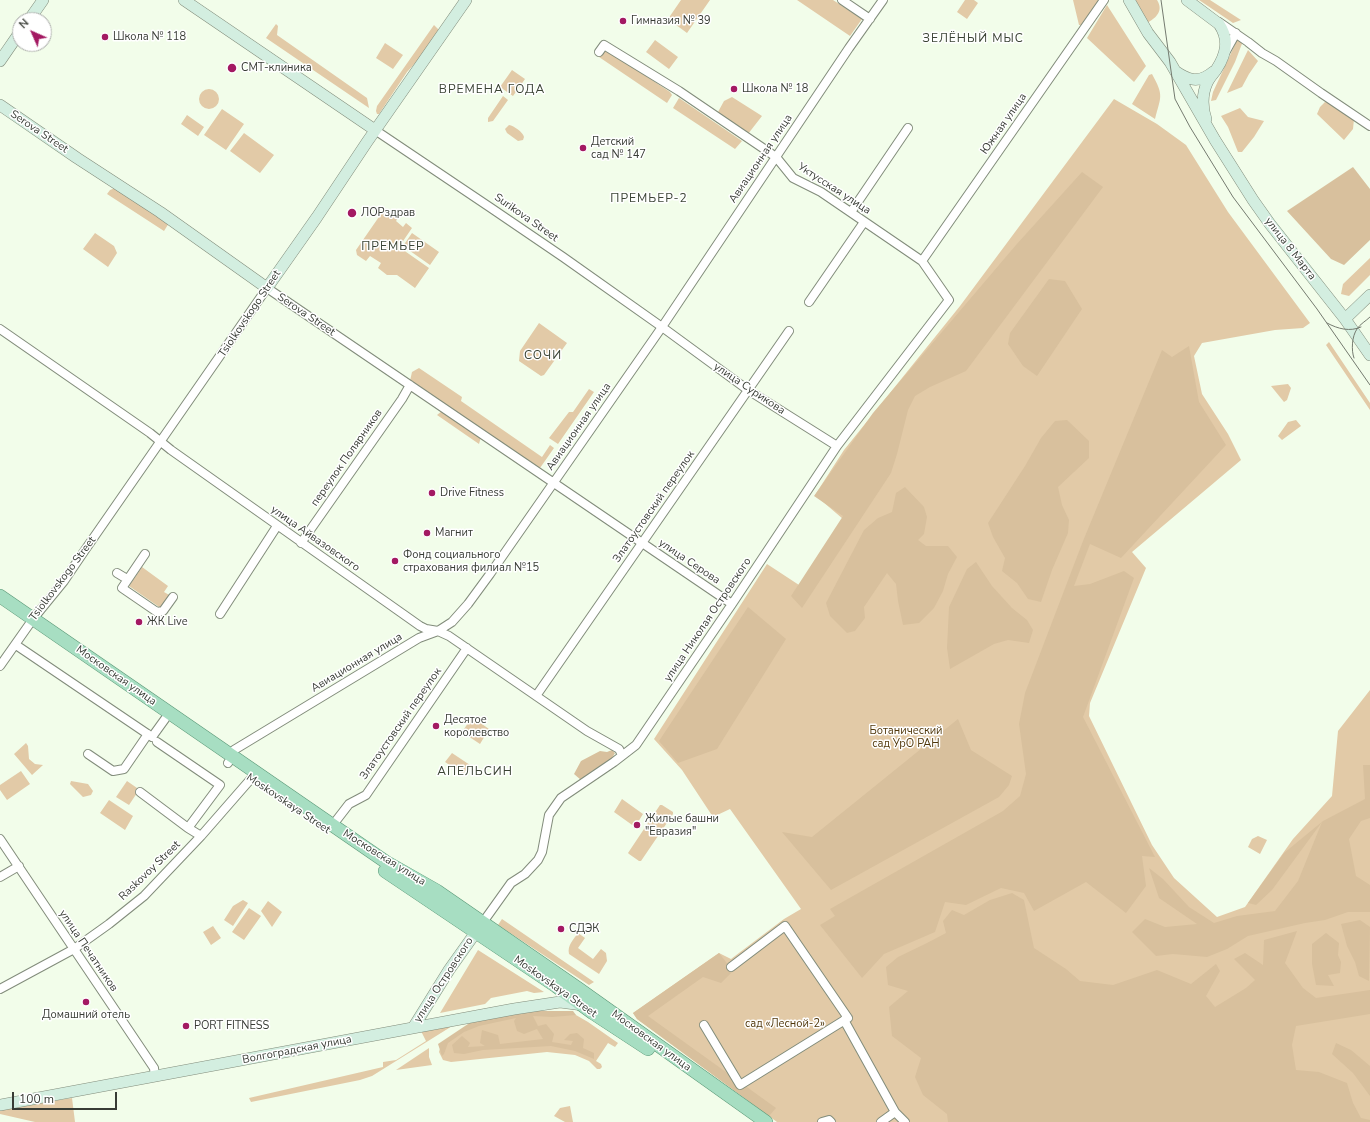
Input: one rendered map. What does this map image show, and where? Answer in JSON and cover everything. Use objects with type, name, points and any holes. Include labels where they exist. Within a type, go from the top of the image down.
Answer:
[{"type":"main road","name":"Московская улица","points":[[0,596],[31,623],[230,760]]},
{"type":"main road","name":"Moskovskaya Street","points":[[0,606],[31,623],[164,719],[230,760],[479,928],[556,986],[586,1002],[755,1122]]},
{"type":"main road","name":"Московская улица","points":[[254,776],[398,870],[437,891],[479,928]]},
{"type":"main road","name":"Московская улица","points":[[586,1002],[766,1122]]},
{"type":"street","points":[[34,12],[42,0]]},
{"type":"street","points":[[184,0],[375,130]]},
{"type":"street","name":"Tsiolkovskogo Street","points":[[0,666],[64,581],[204,381],[375,130],[466,0]]},
{"type":"street","points":[[842,0],[870,19]]},
{"type":"street","name":"Авиационная улица","points":[[230,760],[234,750],[419,638],[438,631],[452,622],[464,609],[554,484],[662,327],[848,48],[883,0]]},
{"type":"street","name":"Южная улица","points":[[922,261],[1104,0]]},
{"type":"street","name":"улица 8 Марта","points":[[1129,0],[1148,33],[1174,70],[1214,140],[1249,194],[1270,224],[1345,319],[1370,355]]},
{"type":"street","points":[[1187,0],[1370,126]]},
{"type":"street","points":[[1216,20],[1224,32],[1227,42],[1226,51]]},
{"type":"street","points":[[1226,51],[1236,33]]},
{"type":"street","points":[[0,61],[12,44]]},
{"type":"street","name":"Уктусская улица","points":[[599,52],[604,45],[679,91],[776,157],[793,178],[821,192],[922,261],[949,300]]},
{"type":"street","name":"улица 8 Марта","points":[[1214,140],[1203,105],[1207,82],[1217,69],[1226,51]]},
{"type":"street","points":[[1174,70],[1185,78],[1191,79],[1206,78],[1217,69]]},
{"type":"street","name":"Serova Street","points":[[0,105],[77,158],[160,212],[267,288],[486,436],[554,484]]},
{"type":"street","points":[[851,212],[908,128]]},
{"type":"street","name":"Surikova Street","points":[[375,130],[491,208],[662,327]]},
{"type":"street","points":[[809,302],[864,222]]},
{"type":"street","points":[[1345,319],[1370,295]]},
{"type":"street","name":"улица Николая Островского","points":[[479,928],[511,883],[525,874],[538,860],[542,852],[549,815],[561,798],[636,745],[837,446],[949,300]]},
{"type":"street","name":"улица Сурикова","points":[[662,327],[748,390],[837,446]]},
{"type":"street","name":"улица Айвазовского","points":[[0,329],[150,433],[160,442],[301,543],[420,626],[449,636],[587,731],[619,749],[622,755]]},
{"type":"street","name":"Златоустовский переулок","points":[[536,696],[789,331]]},
{"type":"street","name":"переулок Полярников","points":[[301,543],[402,399],[410,385]]},
{"type":"street","name":"улица Серова","points":[[554,484],[732,604]]},
{"type":"street","points":[[220,614],[278,526]]},
{"type":"street","points":[[145,554],[122,588],[157,612],[163,611],[173,597]]},
{"type":"street","points":[[118,573],[127,580]]},
{"type":"street","points":[[16,645],[152,737],[164,719]]},
{"type":"street","name":"Златоустовский переулок","points":[[332,826],[349,804],[366,795],[467,648]]},
{"type":"street","points":[[88,754],[113,771],[124,768],[139,749],[148,734]]},
{"type":"street","points":[[157,742],[220,785],[188,828]]},
{"type":"street","name":"Raskovoy Street","points":[[0,989],[74,949],[144,896],[201,836],[254,776]]},
{"type":"street","points":[[140,792],[201,836]]},
{"type":"street","name":"улица Печатников","points":[[0,839],[154,1068],[155,1077]]},
{"type":"street","points":[[0,877],[19,866]]},
{"type":"street","points":[[704,1025],[740,1085],[848,1018],[785,926],[731,967]]},
{"type":"street","name":"улица Островского","points":[[413,1028],[479,928]]},
{"type":"street","name":"Волгоградская улица","points":[[0,1105],[560,1002],[586,1002]]},
{"type":"street","points":[[844,1020],[895,1112],[905,1122]]},
{"type":"street","points":[[881,1122],[895,1112]]},
{"type":"street","points":[[822,1122],[829,1120],[831,1122]]},
{"type":"green space","points":[[681,0],[710,0],[687,33],[668,19]]},
{"type":"green space","points":[[797,0],[833,0],[862,19],[850,36]]},
{"type":"green space","points":[[965,0],[974,0],[978,3],[967,19],[957,12]]},
{"type":"green space","points":[[1073,0],[1101,0],[1082,25],[1079,25]]},
{"type":"green space","points":[[1134,0],[1157,0],[1160,8],[1158,14],[1147,23]]},
{"type":"green space","points":[[1199,0],[1210,0],[1241,20],[1233,23]]},
{"type":"green space","points":[[1107,5],[1146,66],[1134,82],[1087,38]]},
{"type":"green space","points":[[276,24],[278,26],[277,35],[367,98],[369,108],[266,38]]},
{"type":"green space","points":[[434,25],[438,29],[438,32],[427,50],[407,72],[379,114],[377,114],[377,106]]},
{"type":"green space","points":[[1238,38],[1243,41],[1235,62],[1216,100],[1211,101],[1213,92]]},
{"type":"green space","points":[[655,40],[678,57],[669,69],[646,52]]},
{"type":"green space","points":[[385,43],[403,55],[393,69],[376,58]]},
{"type":"green space","points":[[1248,50],[1258,61],[1242,87],[1227,93]]},
{"type":"green space","points":[[605,51],[610,52],[670,92],[672,95],[667,103],[599,57]]},
{"type":"green space","points":[[512,70],[525,79],[513,96],[500,87]]},
{"type":"green space","points":[[1152,74],[1160,92],[1160,100],[1155,119],[1132,104],[1149,75]]},
{"type":"green space","points":[[205,89],[213,89],[219,95],[219,103],[213,109],[205,109],[199,103],[199,95]]},
{"type":"green space","points":[[503,96],[508,100],[493,121],[488,122],[488,118]]},
{"type":"green space","points":[[732,97],[762,116],[748,134],[718,112],[724,101]]},
{"type":"green space","points":[[679,98],[742,141],[735,149],[673,108]]},
{"type":"green space","name":"Ботанический сад УрО РАН","points":[[1114,99],[1157,124],[1186,145],[1228,212],[1310,323],[1303,328],[1275,330],[1202,343],[1194,356],[1202,394],[1228,434],[1241,460],[1132,552],[1146,568],[1090,703],[1089,716],[1152,845],[1174,878],[1217,917],[1245,907],[1293,839],[1332,796],[1338,731],[1370,690],[1370,1122],[777,1122],[637,1019],[633,1013],[719,953],[731,959],[784,919],[801,909],[730,809],[713,817],[682,770],[654,739],[767,564],[799,585],[843,519],[815,495],[844,450],[960,306]]},
{"type":"green space","points":[[1325,102],[1331,103],[1354,119],[1353,129],[1344,140],[1317,114],[1320,107]]},
{"type":"green space","points":[[1240,108],[1248,117],[1264,121],[1242,152],[1238,152],[1228,127],[1221,116]]},
{"type":"green space","points":[[222,109],[244,124],[226,150],[204,135]]},
{"type":"green space","points":[[187,115],[204,127],[198,136],[181,124]]},
{"type":"green space","points":[[509,125],[522,133],[524,137],[523,140],[518,141],[507,133],[505,129]]},
{"type":"green space","points":[[244,133],[274,155],[260,173],[230,151]]},
{"type":"green space","points":[[115,188],[169,223],[164,231],[107,194],[110,190]]},
{"type":"green space","points":[[386,209],[398,218],[396,221],[403,227],[406,223],[412,228],[399,247],[429,268],[415,288],[397,275],[387,275],[378,268],[381,263],[370,256],[366,261],[357,255],[356,250],[383,211]]},
{"type":"green space","points":[[95,233],[114,246],[117,253],[108,267],[83,249]]},
{"type":"green space","points":[[412,233],[439,252],[430,265],[403,246]]},
{"type":"green space","points":[[1370,258],[1370,275],[1349,296],[1341,294],[1343,284]]},
{"type":"green space","points":[[539,323],[567,343],[544,375],[541,376],[519,361],[520,351]]},
{"type":"green space","points":[[1329,342],[1370,403],[1370,410],[1326,345]]},
{"type":"green space","points":[[419,368],[462,397],[461,401],[542,457],[550,445],[554,448],[540,468],[410,381],[412,372]]},
{"type":"green space","points":[[1288,384],[1291,388],[1287,400],[1284,402],[1271,386]]},
{"type":"green space","points":[[589,389],[594,392],[558,444],[549,438],[569,412],[573,412]]},
{"type":"green space","points":[[442,411],[481,437],[479,444],[437,415]]},
{"type":"green space","points":[[1296,420],[1301,426],[1282,440],[1278,436],[1288,422]]},
{"type":"green space","points":[[142,567],[168,586],[164,592],[171,596],[162,609],[129,586]]},
{"type":"green space","points":[[472,717],[489,729],[480,744],[462,732]]},
{"type":"green space","points":[[26,743],[28,746],[29,759],[35,764],[43,765],[32,775],[14,754]]},
{"type":"green space","points":[[452,753],[470,765],[463,774],[445,762]]},
{"type":"green space","points":[[21,771],[30,784],[7,800],[0,790],[0,785]]},
{"type":"green space","points":[[71,781],[88,784],[93,791],[91,795],[83,797],[70,784]]},
{"type":"green space","points":[[127,781],[137,788],[135,791],[137,793],[129,805],[116,797]]},
{"type":"green space","points":[[622,799],[643,814],[635,827],[614,812]]},
{"type":"green space","points":[[109,800],[133,816],[125,830],[100,813]]},
{"type":"green space","points":[[660,805],[673,812],[673,814],[641,861],[639,861],[628,853]]},
{"type":"green space","points":[[1258,836],[1267,840],[1260,854],[1248,847],[1252,839]]},
{"type":"green space","points":[[243,900],[248,903],[233,926],[224,920],[233,906]]},
{"type":"green space","points":[[268,901],[282,912],[272,927],[261,911]]},
{"type":"green space","points":[[249,908],[261,916],[244,940],[232,932]]},
{"type":"green space","points":[[502,919],[594,982],[589,985],[498,925]]},
{"type":"green space","points":[[213,926],[221,938],[211,945],[203,932]]},
{"type":"green space","points":[[578,933],[585,938],[578,948],[593,959],[601,949],[606,953],[607,961],[599,974],[569,954],[570,945]]},
{"type":"green space","points":[[478,950],[544,992],[534,993],[527,991],[491,998],[485,1004],[440,1013]]},
{"type":"green space","points":[[551,1011],[569,1011],[618,1043],[615,1047],[608,1043],[596,1061],[601,1064],[602,1067],[600,1069],[597,1069],[589,1061],[575,1055],[547,1052],[451,1062],[443,1060],[439,1052],[441,1045],[451,1037],[482,1023]]},
{"type":"green space","points":[[457,1023],[372,1076],[360,1080],[251,1102],[249,1098],[383,1067],[383,1062],[396,1060],[426,1041],[421,1031]]},
{"type":"green space","points":[[429,1048],[429,1057],[432,1065],[396,1070]]},
{"type":"green space","points":[[72,1098],[75,1122],[35,1122],[0,1114],[0,1109]]},
{"type":"green space","points":[[570,1106],[573,1122],[565,1122],[554,1116],[560,1108]]},
{"type":"shaded area","points":[[1353,167],[1370,189],[1370,240],[1344,265],[1331,259],[1287,211]]},
{"type":"shaded area","points":[[1082,172],[1103,187],[966,371],[930,387],[915,396],[908,410],[891,473],[802,608],[791,596],[843,516],[814,496],[873,413],[1016,245]]},
{"type":"shaded area","points":[[1049,279],[1065,281],[1082,309],[1037,376],[1023,366],[1008,344],[1010,333]]},
{"type":"shaded area","points":[[1189,346],[1199,402],[1226,445],[1121,558],[1090,544],[1074,586],[1090,584],[1124,571],[1134,578],[1083,717],[1155,857],[1142,856],[1146,886],[1126,913],[1086,882],[1034,911],[1024,893],[1001,888],[966,905],[945,902],[935,932],[884,954],[862,978],[820,925],[835,916],[830,909],[1003,811],[1020,796],[1026,774],[1019,724],[1025,693],[1083,541],[1162,350],[1172,357]]},
{"type":"shaded area","points":[[1067,420],[1089,441],[1089,458],[1058,487],[1062,505],[1069,520],[1068,533],[1052,570],[1041,602],[1028,599],[1017,583],[1002,571],[1005,558],[993,537],[988,523],[1025,466],[1041,438],[1055,421]]},
{"type":"shaded area","points":[[905,487],[924,507],[927,517],[924,534],[918,540],[926,546],[948,546],[957,557],[948,574],[943,591],[934,608],[919,623],[903,625],[896,584],[887,573],[864,607],[865,618],[855,631],[847,633],[830,616],[826,603],[864,530],[878,518],[892,512],[896,493]]},
{"type":"shaded area","points":[[976,562],[992,586],[1012,608],[1027,620],[1033,630],[1029,643],[1008,640],[994,644],[950,669],[947,648],[949,607],[967,569]]},
{"type":"shaded area","points":[[748,607],[786,639],[717,749],[678,763],[659,741]]},
{"type":"shaded area","points":[[958,719],[971,750],[1012,776],[1009,785],[999,797],[831,890],[782,832],[812,837]]},
{"type":"shaded area","points":[[612,750],[615,753],[611,760],[581,780],[574,774],[581,761],[600,751],[607,752]]},
{"type":"shaded area","points":[[1363,765],[1370,765],[1370,818],[1361,821],[1349,839],[1356,876],[1370,885],[1370,912],[1348,912],[1325,920],[1248,936],[1227,949],[1207,957],[1173,954],[1156,956],[1132,932],[1145,919],[1165,927],[1197,924],[1159,898],[1149,868],[1163,879],[1189,907],[1214,923],[1237,916],[1275,911],[1298,881],[1322,822],[1272,890],[1256,905],[1248,903],[1284,853],[1323,821],[1365,799]]},
{"type":"shaded area","points":[[1012,893],[1024,900],[1034,948],[1066,969],[1080,981],[1113,985],[1157,970],[1191,984],[1216,964],[1220,971],[1206,996],[1215,1007],[1246,988],[1255,980],[1234,959],[1245,953],[1263,965],[1264,940],[1297,931],[1285,963],[1303,988],[1316,998],[1370,990],[1370,1014],[1296,1026],[1292,1045],[1296,1070],[1319,1072],[1347,1083],[1353,1103],[1361,1118],[1370,1120],[1370,1122],[948,1122],[947,1114],[923,1095],[915,1077],[921,1058],[892,1036],[889,1007],[908,991],[888,985],[886,967],[898,957],[946,933],[943,921],[952,910],[964,915],[990,900]]},
{"type":"shaded area","points":[[1360,920],[1370,927],[1369,981],[1359,976],[1355,962],[1347,946],[1341,924]]},
{"type":"shaded area","points":[[1326,933],[1339,943],[1338,955],[1341,962],[1340,973],[1328,975],[1334,986],[1316,985],[1312,964],[1312,944]]},
{"type":"shaded area","points":[[719,953],[733,971],[721,983],[703,977],[648,1016],[776,1108],[769,1116],[637,1019],[633,1013]]},
{"type":"shaded area","points":[[523,1011],[573,1011],[576,1015],[552,1017],[533,1016],[538,1026],[546,1024],[554,1034],[552,1042],[571,1045],[573,1041],[564,1040],[570,1034],[577,1033],[584,1039],[583,1048],[594,1053],[594,1059],[575,1051],[551,1046],[483,1050],[464,1054],[454,1053],[452,1045],[462,1036],[470,1043],[468,1047],[485,1046],[480,1043],[482,1030],[498,1035],[500,1044],[543,1039],[537,1029],[524,1034],[517,1031],[514,1021],[516,1018],[479,1026],[464,1032],[448,1043],[442,1056],[438,1044],[471,1022]]},
{"type":"shaded area","points":[[1336,1043],[1351,1050],[1370,1066],[1370,1096],[1353,1073],[1332,1054]]},
{"type":"tram line","points":[[1161,0],[1175,99],[1190,127],[1233,197],[1317,309],[1370,385]]},
{"type":"tram line","points":[[1354,358],[1352,343],[1355,332],[1370,317]]},
{"type":"tram line","points":[[1327,323],[1344,329],[1357,329],[1361,327]]},
{"type":"place","name":"Гимназия № 39","points":[[623,21]]},
{"type":"place","name":"Школа № 118","points":[[105,37]]},
{"type":"place","name":"СМТ-клиника","points":[[232,68]]},
{"type":"place","name":"Школа № 18","points":[[734,89]]},
{"type":"place","name":"Детский сад № 147","points":[[583,148]]},
{"type":"place","name":"ЛОРздрав","points":[[352,213]]},
{"type":"place","name":"Drive Fitness","points":[[432,493]]},
{"type":"place","name":"Магнит","points":[[427,533]]},
{"type":"place","name":"Фонд социального страхования филиал №15","points":[[395,561]]},
{"type":"place","name":"ЖК Live","points":[[139,622]]},
{"type":"place","name":"Десятое королевство","points":[[436,726]]},
{"type":"place","name":"Жилые башни \"Евразия\"","points":[[637,825]]},
{"type":"place","name":"СДЭК","points":[[561,929]]},
{"type":"place","name":"Домашний отель","points":[[86,1002]]},
{"type":"place","name":"PORT FITNESS","points":[[186,1026]]},
{"type":"district","name":"ЗЕЛЁНЫЙ МЫС","points":[[973,39]]},
{"type":"district","name":"ВРЕМЕНА ГОДА","points":[[492,90]]},
{"type":"district","name":"ПРЕМЬЕР-2","points":[[649,199]]},
{"type":"district","name":"ПРЕМЬЕР","points":[[393,247]]},
{"type":"district","name":"СОЧИ","points":[[543,356]]},
{"type":"district","name":"АПЕЛЬСИН","points":[[475,772]]},
{"type":"park label","name":"сад «Лесной-2»","points":[[785,1024]]}]
